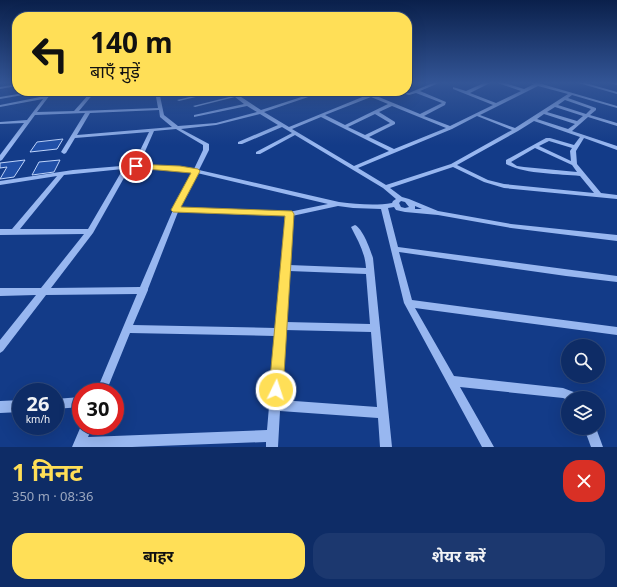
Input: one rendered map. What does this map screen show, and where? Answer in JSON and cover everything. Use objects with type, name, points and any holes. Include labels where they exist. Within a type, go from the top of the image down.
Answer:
[{"type":"street","points":[[0,106],[11,103]]},
{"type":"street","points":[[0,159],[41,103]]},
{"type":"street","points":[[76,111],[83,103]]},
{"type":"street","points":[[105,383],[176,210],[207,146],[204,142],[175,127],[162,116],[159,103]]},
{"type":"street","points":[[195,106],[208,103]]},
{"type":"street","points":[[74,137],[216,124],[288,103]]},
{"type":"street","points":[[288,128],[351,103]]},
{"type":"street","points":[[389,103],[450,128]]},
{"type":"street","points":[[420,116],[444,103]]},
{"type":"street","points":[[491,103],[496,105]]},
{"type":"street","points":[[353,168],[450,128],[500,103]]},
{"type":"street","points":[[385,187],[453,165],[516,130],[557,103]]},
{"type":"street","points":[[568,132],[593,110],[593,108],[578,103]]},
{"type":"street","points":[[602,103],[617,107]]},
{"type":"street","points":[[196,116],[248,104],[385,187],[397,202],[400,209],[438,213],[511,226],[617,238]]},
{"type":"street","points":[[344,126],[392,104]]},
{"type":"street","points":[[554,105],[617,125]]},
{"type":"street","points":[[34,114],[89,110],[160,109]]},
{"type":"street","points":[[64,152],[89,110]]},
{"type":"street","points":[[364,137],[394,123],[376,112]]},
{"type":"street","points":[[544,112],[578,123]]},
{"type":"street","points":[[477,114],[516,130]]},
{"type":"street","points":[[321,115],[393,151]]},
{"type":"street","points":[[533,119],[616,148]]},
{"type":"street","points":[[0,123],[27,121]]},
{"type":"street","points":[[240,143],[282,125]]},
{"type":"street","points":[[136,166],[152,130]]},
{"type":"street","points":[[258,153],[295,133]]},
{"type":"street","points":[[574,164],[572,154],[574,148],[582,137]]},
{"type":"street","points":[[574,148],[548,139],[536,147],[508,161],[508,163],[511,166],[524,169],[582,174]]},
{"type":"street","points":[[536,147],[574,164],[600,196]]},
{"type":"street","points":[[0,149],[8,148]]},
{"type":"street","points":[[453,165],[495,184],[617,197]]},
{"type":"street","points":[[0,183],[62,174],[136,166],[180,168],[339,204],[380,207],[406,200],[438,213]]},
{"type":"street","points":[[0,348],[90,231],[127,167]]},
{"type":"street","points":[[14,232],[62,174]]},
{"type":"street","points":[[407,210],[412,208],[411,202]]},
{"type":"street","points":[[176,210],[289,214],[339,204]]},
{"type":"street","points":[[380,207],[395,250],[408,303],[453,381],[488,447]]},
{"type":"street","points":[[83,435],[79,445],[273,442],[289,214]]},
{"type":"street","points":[[355,227],[368,252],[386,447]]},
{"type":"street","points":[[0,232],[90,231]]},
{"type":"street","points":[[395,250],[566,274],[617,279]]},
{"type":"street","points":[[285,268],[370,271]]},
{"type":"street","points":[[0,292],[144,290]]},
{"type":"street","points":[[408,303],[617,331]]},
{"type":"street","points":[[128,329],[376,328]]},
{"type":"street","points":[[453,381],[561,393]]},
{"type":"street","points":[[275,405],[383,413]]},
{"type":"street","points":[[0,407],[12,406]]},
{"type":"street","points":[[593,435],[597,447]]},
{"type":"building","points":[[63,139],[57,149],[30,152],[37,142]]},
{"type":"building","points":[[25,160],[14,177],[0,179],[7,167],[0,168],[0,163]]},
{"type":"building","points":[[60,160],[54,172],[32,175],[39,162]]},
{"type":"route","points":[[136,166],[180,168],[196,171],[176,210],[289,214],[276,390]]}]
